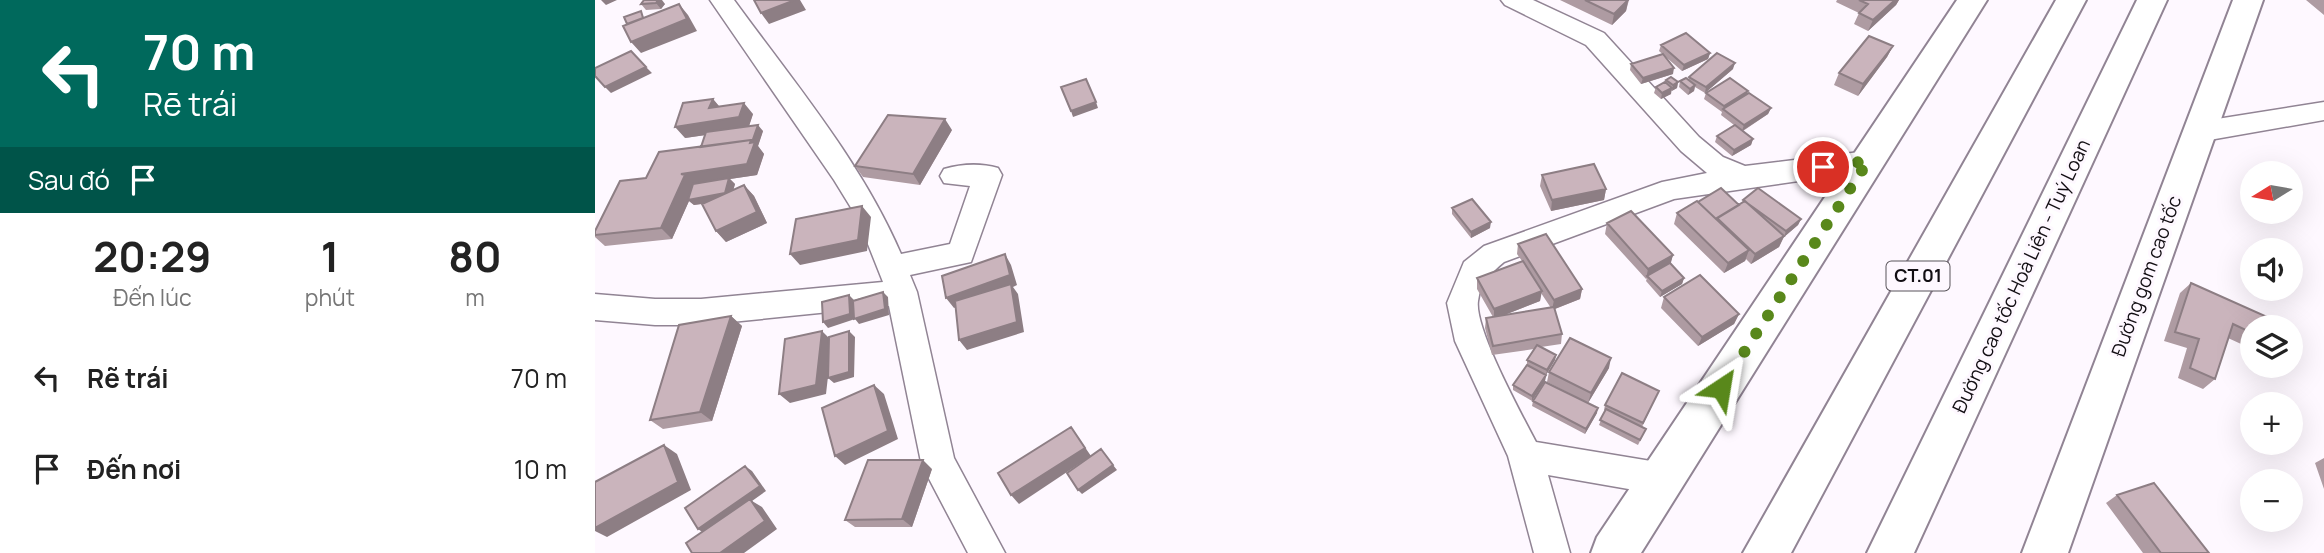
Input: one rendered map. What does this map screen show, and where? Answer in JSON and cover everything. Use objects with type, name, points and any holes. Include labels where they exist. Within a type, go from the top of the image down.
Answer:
[{"type":"main road","points":[[1614,553],[1972,0]]},
{"type":"main road","name":"CT.01","points":[[1766,553],[2071,0]]},
{"type":"main road","name":"Đường cao tốc Hoà Liên - Tuý Loan","points":[[1890,553],[2152,0]]},
{"type":"main road","name":"Đường gom cao tốc","points":[[2045,553],[2248,0]]},
{"type":"street","points":[[722,0],[844,173],[871,217],[897,279],[939,463],[986,553]]},
{"type":"street","points":[[1513,0],[1595,39],[1690,144],[1713,164],[1743,177]]},
{"type":"street","points":[[2198,132],[2324,111]]},
{"type":"street","points":[[1552,553],[1525,456],[1471,341],[1462,303],[1474,270],[1494,254],[1590,222],[1672,189],[1868,161]]},
{"type":"street","points":[[595,307],[655,312],[701,312],[897,279],[961,254],[988,175],[954,176]]},
{"type":"street","points":[[1525,456],[1663,479]]},
{"type":"building","points":[[644,0],[658,0],[656,3],[641,4]]},
{"type":"building","points":[[754,0],[795,0],[761,13]]},
{"type":"building","points":[[1585,0],[1628,0],[1614,14]]},
{"type":"building","points":[[1859,0],[1895,0],[1873,20],[1859,13],[1868,4]]},
{"type":"building","points":[[679,4],[687,19],[631,42],[623,26]]},
{"type":"building","points":[[641,11],[643,18],[627,24],[624,17]]},
{"type":"building","points":[[1686,33],[1710,53],[1684,65],[1661,45]]},
{"type":"building","points":[[1869,36],[1893,46],[1863,84],[1839,73]]},
{"type":"building","points":[[631,51],[646,67],[605,87],[595,76],[595,68]]},
{"type":"building","points":[[1717,53],[1735,63],[1706,87],[1689,77]]},
{"type":"building","points":[[1663,54],[1674,68],[1643,78],[1631,64]]},
{"type":"building","points":[[1671,77],[1678,82],[1673,85],[1666,80]]},
{"type":"building","points":[[1686,78],[1695,85],[1690,89],[1680,81]]},
{"type":"building","points":[[1730,78],[1748,91],[1724,106],[1706,93]]},
{"type":"building","points":[[1086,79],[1096,102],[1071,111],[1061,87]]},
{"type":"building","points":[[1665,82],[1672,88],[1662,93],[1656,87]]},
{"type":"building","points":[[1749,93],[1771,108],[1744,125],[1723,109]]},
{"type":"building","points":[[713,99],[709,108],[744,103],[739,117],[675,127],[683,103]]},
{"type":"building","points":[[888,115],[945,119],[913,174],[855,166]]},
{"type":"building","points":[[758,125],[752,142],[701,147],[706,132]]},
{"type":"building","points":[[1735,125],[1753,139],[1734,150],[1717,136]]},
{"type":"building","points":[[751,140],[750,143],[755,142],[747,164],[681,174],[685,175],[661,228],[595,235],[620,181],[646,178],[659,152]]},
{"type":"building","points":[[1594,164],[1606,189],[1552,200],[1542,175]]},
{"type":"building","points":[[729,178],[725,193],[688,200],[693,184]]},
{"type":"building","points":[[744,185],[757,212],[716,231],[702,204]]},
{"type":"building","points":[[1721,188],[1739,205],[1716,219],[1698,202]]},
{"type":"building","points":[[1758,188],[1801,219],[1786,231],[1743,200]]},
{"type":"building","points":[[1472,199],[1491,222],[1471,232],[1452,208]]},
{"type":"building","points":[[1697,201],[1749,250],[1728,263],[1677,213]]},
{"type":"building","points":[[1745,201],[1784,236],[1755,254],[1717,218]]},
{"type":"building","points":[[862,206],[858,240],[790,254],[796,219]]},
{"type":"building","points":[[1631,211],[1673,255],[1648,269],[1607,223]]},
{"type":"building","points":[[1546,234],[1582,289],[1554,300],[1518,244]]},
{"type":"building","points":[[1005,254],[1010,275],[946,298],[942,276]]},
{"type":"building","points":[[1523,261],[1542,291],[1494,309],[1477,278]]},
{"type":"building","points":[[1670,263],[1684,278],[1662,291],[1647,276]]},
{"type":"building","points":[[1700,275],[1739,314],[1702,337],[1664,297]]},
{"type":"building","points":[[2191,283],[2263,315],[2240,315],[2240,327],[2233,324],[2215,379],[2190,368],[2199,339],[2175,332]]},
{"type":"building","points":[[1011,284],[1017,322],[959,340],[955,301]]},
{"type":"building","points":[[883,292],[885,309],[854,319],[853,301]]},
{"type":"building","points":[[849,295],[850,314],[823,322],[822,302]]},
{"type":"building","points":[[1554,307],[1562,334],[1493,346],[1486,318]]},
{"type":"building","points":[[731,316],[700,412],[650,420],[679,325]]},
{"type":"building","points":[[822,331],[816,385],[779,394],[785,339]]},
{"type":"building","points":[[849,331],[849,372],[828,378],[829,337]]},
{"type":"building","points":[[1570,338],[1611,358],[1591,393],[1549,372]]},
{"type":"building","points":[[1537,345],[1556,355],[1547,370],[1527,360]]},
{"type":"building","points":[[1527,365],[1546,375],[1532,396],[1513,385]]},
{"type":"building","points":[[1622,373],[1659,391],[1643,423],[1605,405]]},
{"type":"building","points":[[1545,382],[1598,408],[1586,429],[1533,401]]},
{"type":"building","points":[[874,385],[888,431],[835,456],[822,408]]},
{"type":"building","points":[[1606,409],[1646,429],[1640,440],[1600,420]]},
{"type":"building","points":[[1071,427],[1085,448],[1011,495],[998,473]]},
{"type":"building","points":[[664,445],[678,482],[595,528],[595,482]]},
{"type":"building","points":[[1101,449],[1113,465],[1078,490],[1067,473]]},
{"type":"building","points":[[868,460],[923,460],[902,519],[845,520]]},
{"type":"building","points":[[745,466],[760,486],[698,529],[685,508]]},
{"type":"building","points":[[2154,483],[2209,553],[2161,553],[2117,495]]},
{"type":"building","points":[[750,499],[765,521],[720,553],[692,553],[686,543]]},
{"type":"route","points":[[1721,388],[1868,161],[1823,167]]}]
